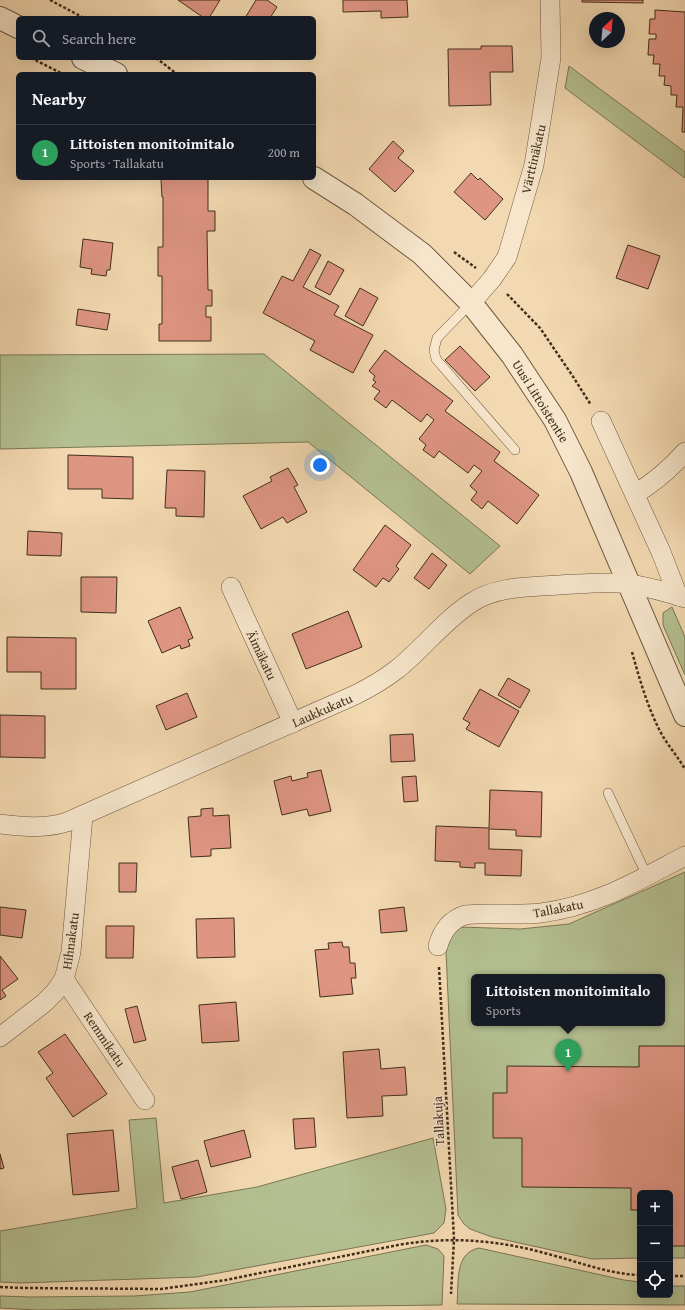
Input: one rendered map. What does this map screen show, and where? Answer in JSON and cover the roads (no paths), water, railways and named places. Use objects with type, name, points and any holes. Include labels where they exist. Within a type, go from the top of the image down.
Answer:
[{"type":"street","name":"Värttinäkatu","points":[[470,303],[492,279],[507,257],[534,165],[551,58],[550,0]]},
{"type":"street","points":[[0,18],[16,26]]},
{"type":"street","points":[[87,60],[112,72]]},
{"type":"street","name":"Uusi Littoistentie","points":[[316,179],[356,204],[422,254],[470,303],[512,355],[555,420],[581,472],[685,716]]},
{"type":"street","points":[[601,421],[682,597]]},
{"type":"street","points":[[635,494],[658,479],[685,452]]},
{"type":"street","name":"Laukkukatu","points":[[0,824],[38,828],[53,826],[83,816],[354,695],[384,679],[408,660],[460,610],[481,597],[492,593],[516,588],[605,582],[629,584],[682,597]]},
{"type":"street","name":"Äimäkatu","points":[[231,587],[294,722]]},
{"type":"street","name":"Hihnakatu","points":[[0,1037],[44,1003],[55,992],[64,979],[71,952],[83,816]]},
{"type":"street","name":"Tallakatu","points":[[438,946],[440,938],[450,923],[465,915],[541,913],[573,907],[608,896],[685,856]]},
{"type":"street","name":"Remmikatu","points":[[64,979],[146,1100]]},
{"type":"lane","points":[[470,303],[437,338],[434,350],[436,359],[515,450]]},
{"type":"lane","points":[[608,792],[647,876]]},
{"type":"place","name":"Littoisten monitoimitalo","points":[[568,1072]]}]
